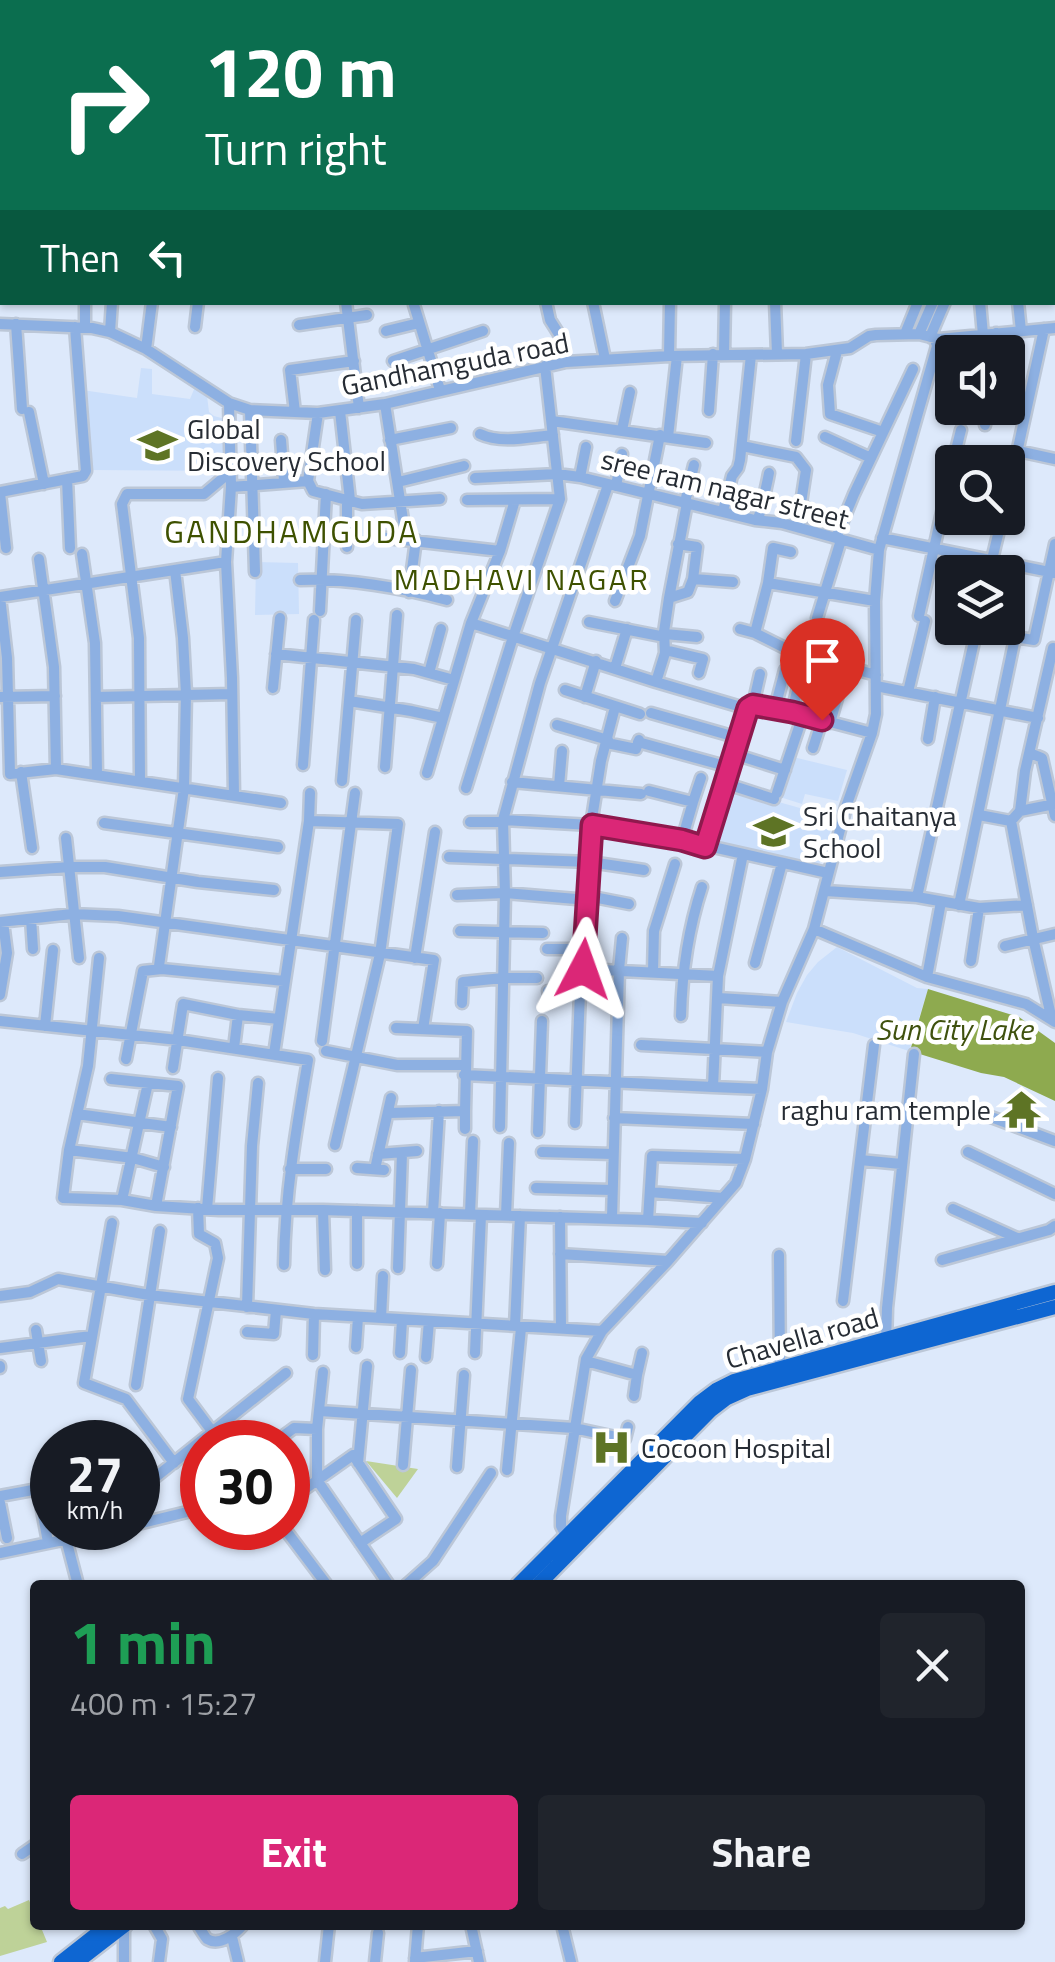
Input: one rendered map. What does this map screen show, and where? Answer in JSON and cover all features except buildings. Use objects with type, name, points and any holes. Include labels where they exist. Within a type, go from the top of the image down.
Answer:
[{"type":"highway","name":"Chavella road","points":[[524,1580],[727,1398],[1055,1292]]},
{"type":"highway","name":"Chavella road","points":[[542,1580],[569,1542],[700,1402],[716,1390],[780,1368],[1055,1307]]},
{"type":"highway","points":[[61,1962],[102,1930]]},
{"type":"highway","points":[[78,1962],[119,1930]]},
{"type":"street","points":[[6,548],[0,492],[83,476],[86,471],[80,327],[84,305]]},
{"type":"street","points":[[110,332],[112,305]]},
{"type":"street","points":[[146,349],[152,305]]},
{"type":"street","points":[[195,327],[198,305]]},
{"type":"street","points":[[346,305],[358,408]]},
{"type":"street","points":[[414,305],[440,390]]},
{"type":"street","points":[[547,305],[562,340],[566,362]]},
{"type":"street","points":[[594,305],[605,359]]},
{"type":"street","points":[[614,601],[640,536],[664,436],[673,356],[670,305]]},
{"type":"street","points":[[710,411],[725,305]]},
{"type":"street","points":[[776,305],[776,354]]},
{"type":"street","points":[[904,334],[917,305]]},
{"type":"street","points":[[931,338],[933,305]]},
{"type":"street","points":[[569,1542],[560,1516],[591,1347],[736,1183],[745,1160],[767,1052],[782,1002],[814,929],[846,807],[872,734],[876,714],[875,601],[880,544],[931,338],[944,305]]},
{"type":"street","points":[[981,305],[990,334]]},
{"type":"street","points":[[1018,305],[1021,331]]},
{"type":"street","points":[[299,325],[368,315]]},
{"type":"street","points":[[386,332],[419,323]]},
{"type":"street","name":"Gandhamguda road","points":[[0,324],[110,332],[146,349],[229,404],[250,410],[318,413],[385,404],[566,362],[806,354],[850,348],[869,336],[904,334],[931,338],[1050,328]]},
{"type":"street","points":[[16,324],[25,410],[44,484]]},
{"type":"street","points":[[1020,445],[1050,328]]},
{"type":"street","points":[[393,361],[483,331]]},
{"type":"street","points":[[931,338],[935,341]]},
{"type":"street","points":[[837,351],[828,385],[830,414],[883,432]]},
{"type":"street","points":[[796,442],[806,354]]},
{"type":"street","points":[[722,511],[738,468],[751,355]]},
{"type":"street","points":[[295,412],[290,370],[354,362]]},
{"type":"street","points":[[466,788],[560,499],[545,366]]},
{"type":"street","points":[[817,618],[839,539],[912,370]]},
{"type":"street","points":[[622,430],[630,392]]},
{"type":"street","points":[[229,404],[231,487],[226,562],[234,795]]},
{"type":"street","points":[[385,404],[400,502],[411,540],[409,592]]},
{"type":"street","points":[[250,410],[254,572]]},
{"type":"street","points":[[340,411],[349,499],[347,547]]},
{"type":"street","points":[[318,413],[308,481],[313,491],[362,504],[440,499]]},
{"type":"street","points":[[552,421],[706,443]]},
{"type":"street","points":[[390,440],[451,428]]},
{"type":"street","points":[[957,445],[960,430]]},
{"type":"street","points":[[480,434],[502,440],[553,435]]},
{"type":"street","points":[[825,438],[872,458]]},
{"type":"street","points":[[281,440],[284,481]]},
{"type":"street","points":[[742,446],[796,456],[806,470],[801,504],[806,508],[798,528]]},
{"type":"street","points":[[580,477],[586,447]]},
{"type":"street","points":[[1025,453],[1055,459]]},
{"type":"street","points":[[500,1127],[503,821],[552,648],[622,454]]},
{"type":"street","points":[[656,682],[665,650],[669,598],[694,465]]},
{"type":"street","points":[[398,482],[464,466]]},
{"type":"street","points":[[140,781],[139,638],[122,504],[127,494],[204,494],[229,473]]},
{"type":"street","points":[[758,520],[769,473]]},
{"type":"street","name":"sree ram nagar street","points":[[475,478],[559,474],[580,477],[839,539],[934,548],[955,555]]},
{"type":"street","points":[[68,479],[70,548]]},
{"type":"street","points":[[231,487],[308,481]]},
{"type":"street","points":[[303,764],[322,579],[326,494]]},
{"type":"street","points":[[467,500],[560,499]]},
{"type":"street","points":[[427,772],[471,623],[516,500]]},
{"type":"street","points":[[777,549],[782,523]]},
{"type":"street","points":[[908,692],[937,535]]},
{"type":"street","points":[[378,537],[500,551]]},
{"type":"street","points":[[669,598],[688,592],[693,578],[697,547],[678,544]]},
{"type":"street","points":[[1025,639],[1034,640],[1052,573],[1055,544]]},
{"type":"street","points":[[754,633],[773,548],[791,552]]},
{"type":"street","points":[[82,554],[96,643],[96,775]]},
{"type":"street","points":[[39,559],[54,666],[56,769]]},
{"type":"street","points":[[32,848],[10,774],[4,697],[7,658],[0,597],[226,562]]},
{"type":"street","points":[[162,970],[158,960],[184,788],[186,694],[175,570]]},
{"type":"street","name":"sree ram nagar street","points":[[1025,570],[1052,573]]},
{"type":"street","points":[[693,578],[733,582]]},
{"type":"street","points":[[300,580],[322,579],[447,600]]},
{"type":"street","points":[[768,582],[875,601]]},
{"type":"street","points":[[384,767],[397,615]]},
{"type":"street","points":[[273,688],[280,618]]},
{"type":"street","points":[[342,780],[356,620]]},
{"type":"street","points":[[589,622],[696,637]]},
{"type":"street","points":[[471,623],[656,682],[872,734]]},
{"type":"street","points":[[430,673],[441,629]]},
{"type":"street","points":[[615,668],[626,629]]},
{"type":"street","points":[[740,629],[908,692],[1038,718]]},
{"type":"street","points":[[917,897],[973,645]]},
{"type":"street","points":[[959,905],[1014,645]]},
{"type":"street","points":[[1053,648],[1025,771],[1020,811],[1012,821],[1033,938],[1054,1021]]},
{"type":"street","points":[[665,650],[703,659],[699,673]]},
{"type":"street","points":[[276,654],[414,668],[454,680]]},
{"type":"street","points":[[585,697],[596,662]]},
{"type":"street","points":[[775,708],[784,670]]},
{"type":"street","points":[[705,847],[760,674]]},
{"type":"street","points":[[800,679],[801,714]]},
{"type":"street","points":[[724,784],[776,796],[801,714],[817,684]]},
{"type":"street","points":[[813,748],[840,688]]},
{"type":"street","points":[[565,690],[615,707],[738,738]]},
{"type":"street","points":[[96,697],[232,694]]},
{"type":"street","points":[[4,697],[55,696]]},
{"type":"street","points":[[928,739],[935,698]]},
{"type":"street","points":[[349,701],[443,718]]},
{"type":"street","points":[[575,1123],[592,825],[615,707]]},
{"type":"street","points":[[557,725],[630,749],[636,748],[640,739],[729,767]]},
{"type":"street","points":[[559,786],[562,750]]},
{"type":"street","points":[[1020,811],[1054,808],[1042,758],[1030,753]]},
{"type":"street","points":[[734,754],[785,770]]},
{"type":"street","points":[[10,774],[56,769],[281,803]]},
{"type":"street","points":[[682,840],[701,778]]},
{"type":"street","points":[[512,782],[645,792],[693,802]]},
{"type":"street","points":[[274,1054],[310,793]]},
{"type":"street","points":[[355,793],[324,1046],[356,1058],[502,1077],[762,1089]]},
{"type":"street","points":[[978,816],[1012,821]]},
{"type":"street","points":[[309,821],[398,824],[380,954],[336,1145]]},
{"type":"street","points":[[470,822],[592,825],[682,840],[828,873]]},
{"type":"street","points":[[104,823],[278,847]]},
{"type":"street","points":[[415,958],[434,832]]},
{"type":"street","points":[[66,838],[79,958]]},
{"type":"street","points":[[713,1087],[718,976],[743,854]]},
{"type":"street","points":[[449,857],[590,862],[644,870]]},
{"type":"street","points":[[755,964],[782,863]]},
{"type":"street","points":[[653,971],[654,931],[675,864]]},
{"type":"street","points":[[0,872],[105,867],[274,890]]},
{"type":"street","points":[[681,1016],[682,974],[692,917],[702,887]]},
{"type":"street","points":[[826,891],[917,897],[979,908],[1027,905]]},
{"type":"street","points":[[457,895],[588,898],[628,904]]},
{"type":"street","points":[[927,978],[941,902]]},
{"type":"street","points":[[971,961],[979,908]]},
{"type":"street","points":[[0,995],[7,953],[2,922],[75,914],[118,916],[434,960],[423,1029]]},
{"type":"street","points":[[31,919],[33,949]]},
{"type":"street","points":[[814,929],[927,978],[1026,1004],[1054,1021]]},
{"type":"street","points":[[460,931],[543,933]]},
{"type":"street","points":[[1004,946],[1055,934]]},
{"type":"street","points":[[612,1218],[622,938]]},
{"type":"street","points":[[546,949],[584,949]]},
{"type":"street","points":[[45,1026],[54,950]]},
{"type":"street","points":[[99,958],[88,1066],[69,1150],[63,1198],[250,1210],[702,1223]]},
{"type":"street","points":[[583,969],[718,976]]},
{"type":"street","points":[[126,1059],[144,971],[284,981]]},
{"type":"street","points":[[462,1003],[463,982],[538,978]]},
{"type":"street","points":[[548,991],[580,992]]},
{"type":"street","points":[[718,998],[782,1002]]},
{"type":"street","points":[[173,1068],[184,1004],[279,1019]]},
{"type":"street","points":[[234,1048],[238,1015]]},
{"type":"street","points":[[0,1021],[132,1034],[308,1060],[285,1211],[284,1265]]},
{"type":"street","points":[[538,1132],[542,1021]]},
{"type":"street","points":[[396,1028],[467,1031],[464,1129]]},
{"type":"street","points":[[641,1044],[767,1052]]},
{"type":"street","points":[[843,1301],[874,1046]]},
{"type":"street","points":[[887,1345],[914,1054]]},
{"type":"street","points":[[204,1420],[188,1399],[218,1251],[215,1243],[199,1234],[218,1078]]},
{"type":"street","points":[[110,1079],[178,1086],[156,1206]]},
{"type":"street","points":[[122,1200],[148,1083]]},
{"type":"street","points":[[247,1307],[258,1084]]},
{"type":"street","points":[[357,1168],[380,1170],[378,1154],[391,1098]]},
{"type":"street","points":[[389,1113],[465,1111]]},
{"type":"street","points":[[438,1264],[439,1112]]},
{"type":"street","points":[[77,1114],[170,1128]]},
{"type":"street","points":[[983,1114],[1055,1140]]},
{"type":"street","points":[[614,1118],[754,1124]]},
{"type":"street","points":[[473,1141],[477,1324],[474,1353]]},
{"type":"street","points":[[506,1215],[509,1143]]},
{"type":"street","points":[[69,1150],[133,1158],[164,1167]]},
{"type":"street","points":[[378,1154],[417,1151]]},
{"type":"street","points":[[542,1152],[613,1154]]},
{"type":"street","points":[[968,1152],[1055,1194]]},
{"type":"street","points":[[398,1268],[402,1153]]},
{"type":"street","points":[[648,1220],[652,1156],[745,1160]]},
{"type":"street","points":[[860,1160],[901,1164]]},
{"type":"street","points":[[290,1169],[326,1169]]},
{"type":"street","points":[[536,1188],[612,1190]]},
{"type":"street","points":[[650,1192],[723,1198]]},
{"type":"street","points":[[953,1209],[1018,1238]]},
{"type":"street","points":[[324,1210],[324,1270]]},
{"type":"street","points":[[357,1264],[358,1211]]},
{"type":"street","points":[[507,1470],[518,1327],[520,1216]]},
{"type":"street","points":[[560,1217],[561,1328]]},
{"type":"street","points":[[112,1222],[84,1383],[126,1399],[174,1464]]},
{"type":"street","points":[[942,1260],[1055,1226]]},
{"type":"street","points":[[136,1385],[160,1231]]},
{"type":"street","points":[[560,1254],[668,1261]]},
{"type":"street","points":[[779,1255],[780,1368]]},
{"type":"street","points":[[380,1318],[383,1276]]},
{"type":"street","points":[[0,1296],[30,1292],[58,1279],[150,1295],[314,1314],[602,1331]]},
{"type":"street","points":[[247,1332],[274,1334],[276,1310]]},
{"type":"street","points":[[313,1355],[314,1314]]},
{"type":"street","points":[[356,1348],[358,1317]]},
{"type":"street","points":[[400,1352],[402,1320]]},
{"type":"street","points":[[426,1357],[429,1321]]},
{"type":"street","points":[[0,1348],[37,1336],[91,1336]]},
{"type":"street","points":[[37,1336],[41,1361]]},
{"type":"street","points":[[634,1396],[642,1353]]},
{"type":"street","points":[[586,1361],[637,1375]]},
{"type":"street","points":[[358,1463],[367,1366]]},
{"type":"street","points":[[404,1465],[411,1370]]},
{"type":"street","points":[[322,1372],[317,1480],[386,1580]]},
{"type":"street","points":[[226,1420],[286,1373]]},
{"type":"street","points":[[458,1467],[464,1375]]},
{"type":"street","points":[[320,1411],[574,1428],[624,1440],[628,1427]]},
{"type":"street","points":[[310,1429],[318,1430]]},
{"type":"street","points":[[310,1485],[353,1455],[396,1519],[360,1543]]},
{"type":"street","points":[[160,1474],[180,1459]]},
{"type":"street","points":[[412,1580],[433,1561],[490,1473]]},
{"type":"street","points":[[30,1491],[0,1500],[2,1546],[30,1544]]},
{"type":"street","points":[[69,1550],[77,1580]]},
{"type":"street","points":[[301,1550],[323,1580]]},
{"type":"street","points":[[22,1854],[30,1849]]},
{"type":"street","points":[[124,1930],[124,1962]]},
{"type":"street","points":[[157,1930],[162,1939],[159,1962]]},
{"type":"street","points":[[201,1930],[208,1940],[232,1937],[238,1930]]},
{"type":"street","points":[[325,1962],[328,1930]]},
{"type":"street","points":[[418,1930],[415,1960],[478,1956],[473,1930]]},
{"type":"street","points":[[563,1930],[571,1962]]},
{"type":"street","points":[[375,1962],[378,1933]]},
{"type":"street","points":[[232,1937],[238,1962]]},
{"type":"shaded area","name":"Global Discovery School","points":[[141,368],[152,369],[152,394],[190,399],[195,387],[207,396],[209,412],[225,419],[224,471],[92,470],[82,390],[137,398]]},
{"type":"shaded area","points":[[256,562],[298,563],[299,614],[255,615]]},
{"type":"shaded area","points":[[793,757],[847,770],[838,801],[805,794],[802,804],[780,797]]},
{"type":"shaded area","name":"Sri Chaitanya School","points":[[729,788],[835,818],[818,868],[710,845]]},
{"type":"shaded area","points":[[837,947],[917,988],[928,989],[909,1051],[853,1033],[786,1022],[807,975]]},
{"type":"shaded area","points":[[366,1461],[418,1469],[397,1498]]},
{"type":"shaded area","points":[[29,1900],[30,1930],[42,1930],[47,1942],[0,1956],[0,1908],[8,1909]]},
{"type":"water","name":"Sun City Lake","points":[[928,989],[1019,1017],[1055,1043],[1055,1101],[1004,1077],[910,1051]]},
{"type":"place","name":"Global Discovery School","points":[[157,445]]},
{"type":"place","name":"Sri Chaitanya School","points":[[773,832]]},
{"type":"place","name":"raghu ram temple","points":[[1021,1110]]},
{"type":"place","name":"Cocoon Hospital","points":[[611,1448]]},
{"type":"district","name":"GANDHAMGUDA","points":[[292,532]]},
{"type":"district","name":"MADHAVI NAGAR","points":[[522,580]]},
{"type":"route","points":[[583,969],[592,825],[705,847],[748,708],[775,708],[822,720]]}]
